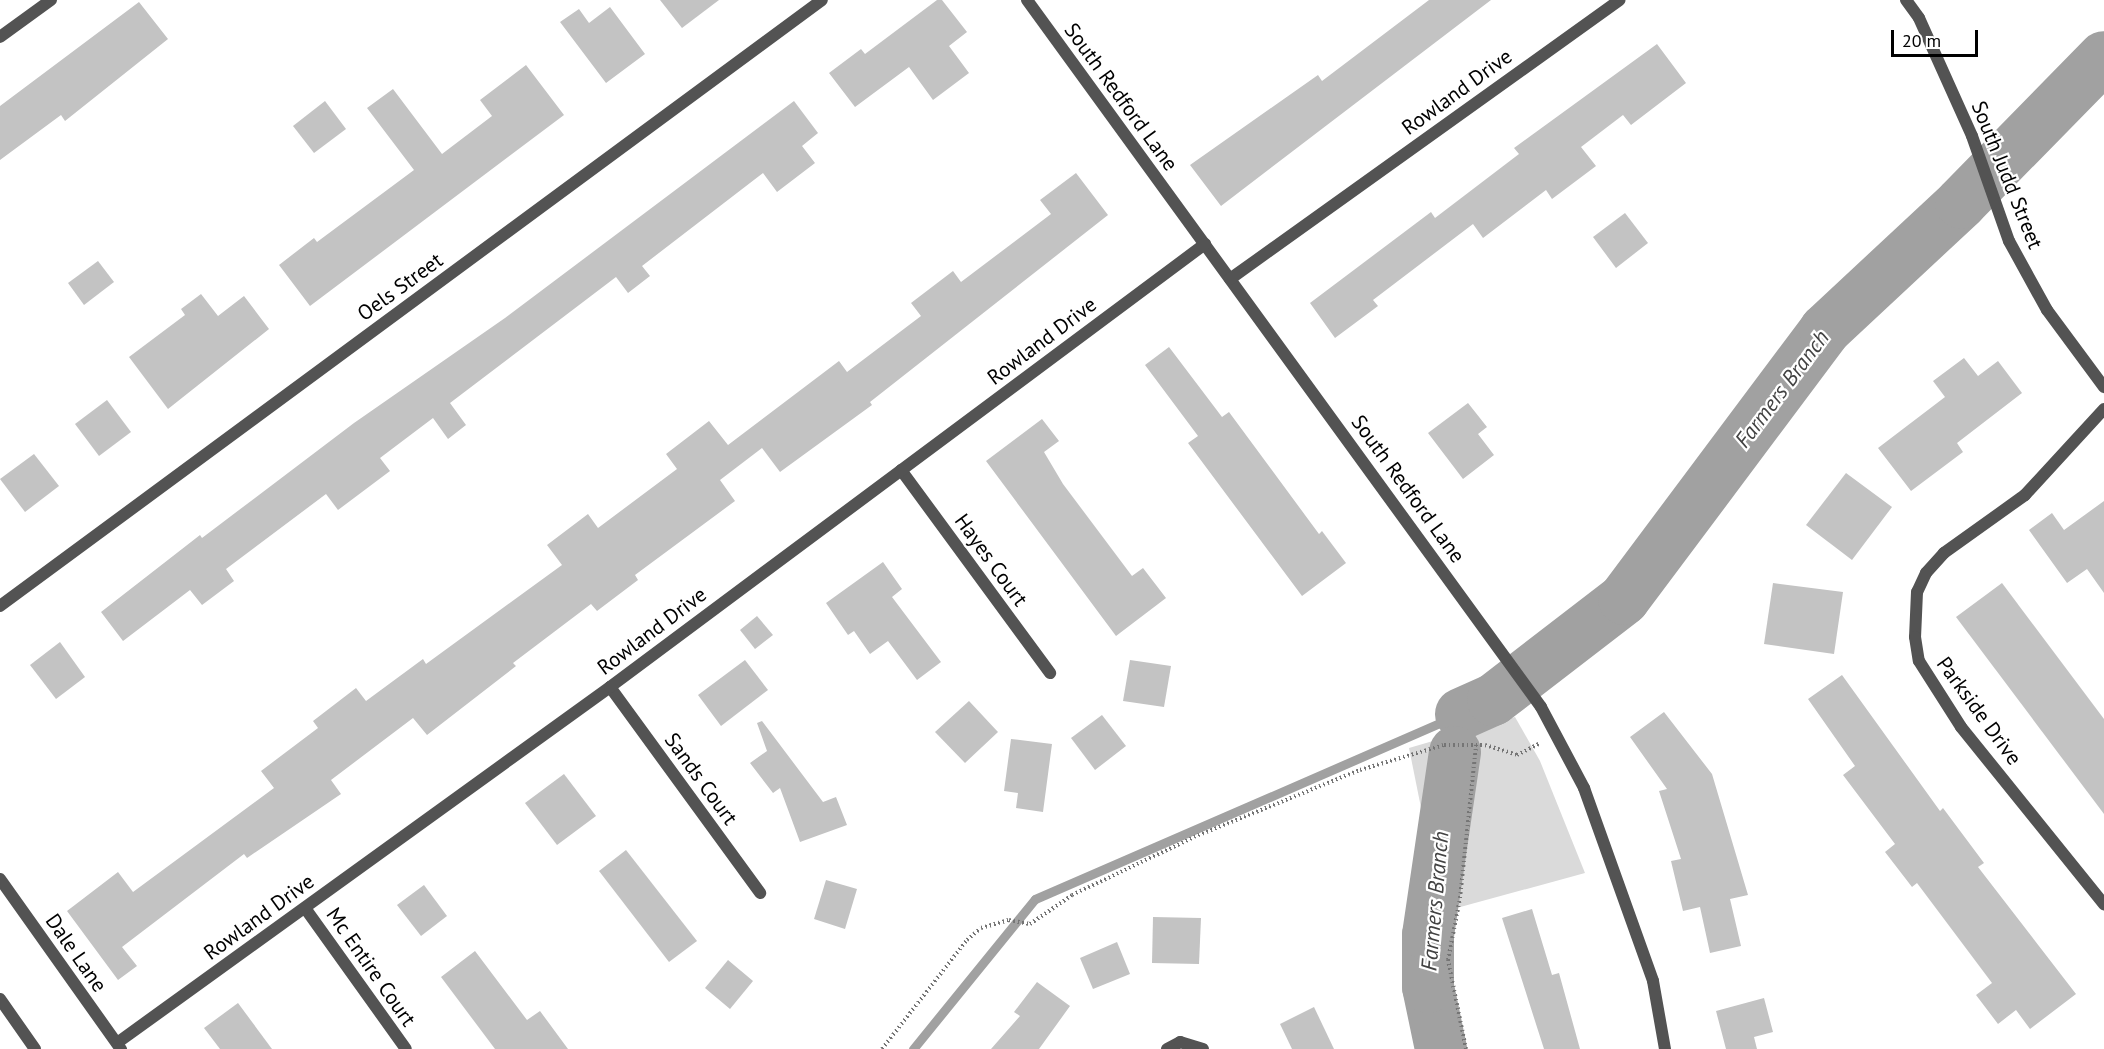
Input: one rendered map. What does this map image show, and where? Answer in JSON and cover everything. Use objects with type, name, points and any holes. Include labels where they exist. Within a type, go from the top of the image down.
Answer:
[{"type":"street","points":[[0,37],[51,0]]},
{"type":"street","name":"Oels Street","points":[[0,606],[822,0]]},
{"type":"street","name":"South Redford Lane","points":[[1027,0],[1496,642],[1541,707],[1584,788],[1653,981],[1665,1049]]},
{"type":"street","name":"Rowland Drive","points":[[1230,279],[1618,0]]},
{"type":"street","name":"South Judd Street","points":[[1906,0],[1919,18],[1972,136],[2009,241],[2047,310],[2104,387]]},
{"type":"street","name":"Rowland Drive","points":[[119,1046],[610,687],[1205,244]]},
{"type":"street","name":"Parkside Drive","points":[[2104,409],[2025,495],[1944,553],[1926,573],[1917,592],[1915,636],[1918,661],[1961,727],[2104,904]]},
{"type":"street","name":"Hayes Court","points":[[901,470],[1050,673]]},
{"type":"street","name":"Sands Court","points":[[610,687],[760,893]]},
{"type":"street","name":"Dale Lane","points":[[0,879],[119,1046]]},
{"type":"street","name":"Mc Entire Court","points":[[305,908],[406,1049]]},
{"type":"street","points":[[0,999],[35,1049]]},
{"type":"street","points":[[1167,1049],[1180,1042],[1203,1049]]},
{"type":"path","points":[[882,1049],[981,928],[1009,920],[1030,924],[1072,895],[1194,837],[1360,770],[1444,745],[1476,745],[1517,755],[1556,736]]},
{"type":"path","points":[[1466,1049],[1448,960],[1460,898],[1476,745]]},
{"type":"shaded area","points":[[1515,717],[1540,761],[1585,873],[1442,912],[1409,748]]},
{"type":"building","points":[[660,0],[719,0],[682,28]]},
{"type":"building","points":[[937,0],[942,0],[967,32],[949,46],[969,73],[933,100],[909,67],[855,107],[829,73],[861,49],[865,54]]},
{"type":"building","points":[[1429,0],[1491,0],[1221,206],[1190,165],[1318,75],[1322,81]]},
{"type":"building","points":[[139,2],[168,39],[65,121],[61,115],[0,160],[0,106]]},
{"type":"building","points":[[610,7],[645,54],[606,83],[560,22],[579,9],[589,23]]},
{"type":"building","points":[[1657,44],[1686,83],[1631,125],[1623,115],[1581,147],[1596,166],[1552,199],[1546,190],[1483,238],[1473,224],[1373,300],[1378,306],[1335,338],[1310,303],[1431,212],[1435,218],[1519,154],[1514,148]]},
{"type":"building","points":[[526,65],[564,115],[310,306],[279,265],[314,238],[317,242],[414,170],[367,108],[393,89],[442,154],[492,116],[480,100]]},
{"type":"building","points":[[325,101],[346,129],[314,153],[293,126]]},
{"type":"building","points":[[794,101],[818,133],[802,146],[815,163],[777,192],[763,173],[642,266],[650,276],[628,293],[616,277],[450,403],[466,425],[448,439],[433,418],[380,458],[390,471],[338,510],[326,494],[226,569],[234,581],[202,605],[190,590],[123,641],[101,612],[200,535],[202,538],[354,423],[505,318]]},
{"type":"building","points":[[1076,173],[1108,215],[870,402],[872,405],[780,472],[762,448],[720,480],[735,501],[635,575],[638,580],[597,611],[591,604],[513,663],[516,666],[427,735],[413,718],[331,780],[341,794],[247,858],[244,854],[122,947],[137,966],[118,980],[67,911],[118,872],[133,892],[274,788],[261,771],[318,728],[313,721],[356,688],[366,701],[423,659],[426,664],[562,565],[547,545],[588,514],[598,528],[677,469],[666,454],[709,421],[728,445],[839,361],[847,372],[921,316],[911,303],[953,271],[961,282],[1051,214],[1040,200]]},
{"type":"building","points":[[1625,213],[1648,243],[1616,268],[1593,237]]},
{"type":"building","points":[[98,261],[114,282],[84,305],[68,283]]},
{"type":"building","points":[[201,294],[218,316],[244,296],[269,329],[168,409],[129,357],[185,315],[181,309]]},
{"type":"building","points":[[1169,347],[1222,417],[1229,412],[1319,534],[1322,531],[1346,563],[1302,596],[1188,443],[1198,436],[1145,365]]},
{"type":"building","points":[[1964,358],[1978,376],[1998,361],[2022,393],[1957,443],[1963,452],[1911,491],[1878,448],[1945,397],[1933,381]]},
{"type":"building","points":[[107,400],[131,432],[99,456],[75,424]]},
{"type":"building","points":[[1468,403],[1487,427],[1478,434],[1494,455],[1463,479],[1428,433]]},
{"type":"building","points":[[1042,419],[1059,441],[1044,452],[1063,484],[1132,576],[1143,568],[1166,598],[1116,636],[986,461]]},
{"type":"building","points":[[34,454],[59,486],[25,512],[0,479]]},
{"type":"building","points":[[1846,473],[1892,507],[1852,560],[1806,525]]},
{"type":"building","points":[[2104,501],[2104,593],[2087,569],[2067,583],[2029,530],[2052,513],[2064,530]]},
{"type":"building","points":[[883,562],[902,589],[892,597],[941,662],[917,680],[888,641],[870,654],[854,631],[848,635],[826,603]]},
{"type":"building","points":[[1773,583],[1843,592],[1834,654],[1764,644]]},
{"type":"building","points":[[2002,583],[2104,719],[2104,814],[1956,617]]},
{"type":"building","points":[[757,616],[773,635],[755,649],[740,630]]},
{"type":"building","points":[[60,642],[85,677],[56,699],[30,665]]},
{"type":"building","points":[[745,660],[768,690],[721,726],[698,695]]},
{"type":"building","points":[[1130,660],[1171,666],[1164,707],[1123,701]]},
{"type":"building","points":[[1842,675],[1940,811],[1943,808],[1984,863],[1978,867],[2076,994],[2030,1029],[2016,1010],[1998,1024],[1976,995],[1992,983],[1917,883],[1912,887],[1885,852],[1895,844],[1843,775],[1855,766],[1808,699]]},
{"type":"building","points":[[969,701],[998,732],[965,763],[935,732]]},
{"type":"building","points":[[1664,712],[1712,774],[1748,895],[1730,899],[1741,946],[1710,953],[1700,907],[1683,911],[1671,861],[1681,859],[1659,791],[1667,789],[1630,737]]},
{"type":"building","points":[[1102,715],[1126,746],[1095,770],[1071,738]]},
{"type":"building","points":[[762,721],[823,802],[836,797],[847,825],[800,842],[780,788],[773,793],[750,763],[767,751],[757,723]]},
{"type":"building","points":[[1011,739],[1052,744],[1043,812],[1016,808],[1018,793],[1004,791]]},
{"type":"building","points":[[564,774],[596,816],[557,845],[525,803]]},
{"type":"building","points":[[626,850],[697,941],[669,962],[599,871]]},
{"type":"building","points":[[826,880],[857,889],[845,929],[814,919]]},
{"type":"building","points":[[424,885],[447,916],[421,936],[397,905]]},
{"type":"building","points":[[1532,909],[1552,975],[1559,973],[1580,1049],[1544,1049],[1502,918]]},
{"type":"building","points":[[1153,917],[1201,918],[1199,964],[1152,963]]},
{"type":"building","points":[[1117,942],[1130,974],[1093,989],[1080,958]]},
{"type":"building","points":[[475,951],[527,1020],[540,1011],[568,1049],[495,1049],[441,977]]},
{"type":"building","points":[[728,960],[753,981],[730,1009],[705,988]]},
{"type":"building","points":[[1037,982],[1070,1006],[1039,1049],[991,1049],[1020,1016],[1014,1012]]},
{"type":"building","points":[[1764,998],[1773,1032],[1754,1037],[1757,1049],[1726,1049],[1716,1011]]},
{"type":"building","points":[[238,1003],[272,1049],[220,1049],[204,1028]]},
{"type":"building","points":[[1314,1007],[1334,1049],[1292,1049],[1280,1024]]},
{"type":"waterway","name":"Farmers Branch","points":[[1461,714],[1493,700],[1624,599],[1825,330],[1961,203],[2104,57]]},
{"type":"waterway","points":[[1456,738],[1461,714]]},
{"type":"waterway","points":[[913,1049],[1035,899],[1461,714]]},
{"type":"waterway","name":"Farmers Branch","points":[[1441,1049],[1428,987],[1428,935],[1455,752]]}]
